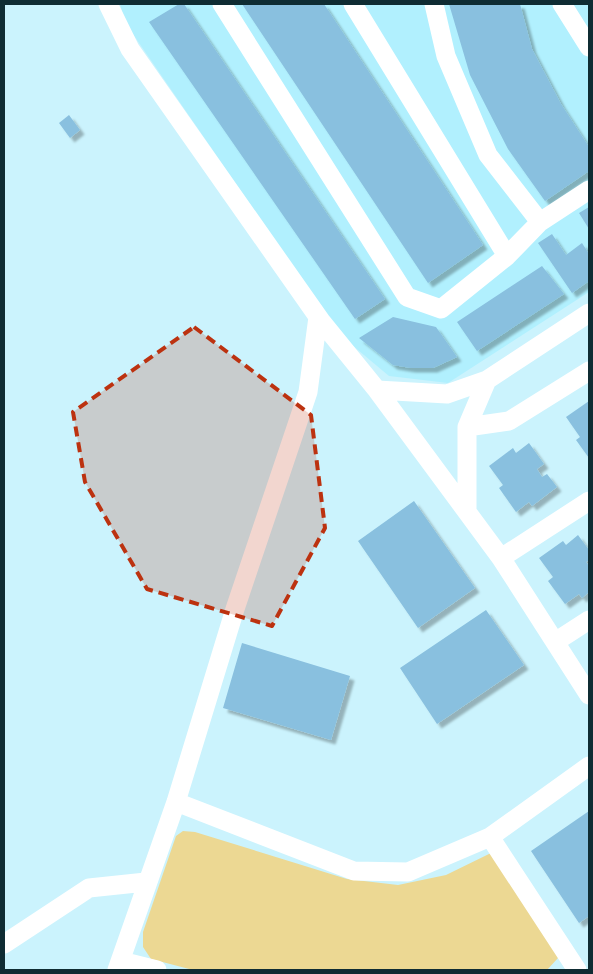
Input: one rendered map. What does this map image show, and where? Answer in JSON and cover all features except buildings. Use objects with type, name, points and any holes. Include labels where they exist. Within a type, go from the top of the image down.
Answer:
[{"type":"street","points":[[222,4],[407,297],[441,309],[507,256],[540,222],[589,190]]},
{"type":"street","points":[[353,4],[507,256]]},
{"type":"street","points":[[434,4],[446,56],[488,155],[540,222]]},
{"type":"street","points":[[562,4],[589,47]]},
{"type":"street","points":[[115,6],[130,49],[318,317],[377,390],[501,558],[589,695]]},
{"type":"street","points":[[377,390],[447,394],[488,380],[589,313]]},
{"type":"street","points":[[157,970],[119,965],[146,882],[176,802],[235,609],[308,392],[318,317]]},
{"type":"street","points":[[467,427],[509,421],[589,371]]},
{"type":"street","points":[[467,511],[467,427],[488,380]]},
{"type":"street","points":[[501,558],[589,501]]},
{"type":"street","points":[[556,642],[589,620]]},
{"type":"street","points":[[176,802],[354,871],[408,872],[490,837],[589,766]]},
{"type":"street","points":[[490,837],[580,968]]},
{"type":"street","points":[[4,944],[89,888],[146,882]]},
{"type":"highlighted area","points":[[194,327],[311,415],[325,528],[272,626],[147,589],[85,482],[73,412]]},
{"type":"shaded area","points":[[120,4],[589,4],[589,292],[448,383],[389,376],[340,335],[126,24]]},
{"type":"shaded area","points":[[183,831],[195,832],[347,879],[398,885],[446,875],[491,853],[559,950],[558,958],[547,970],[193,970],[151,959],[143,947],[143,932],[176,836]]}]
